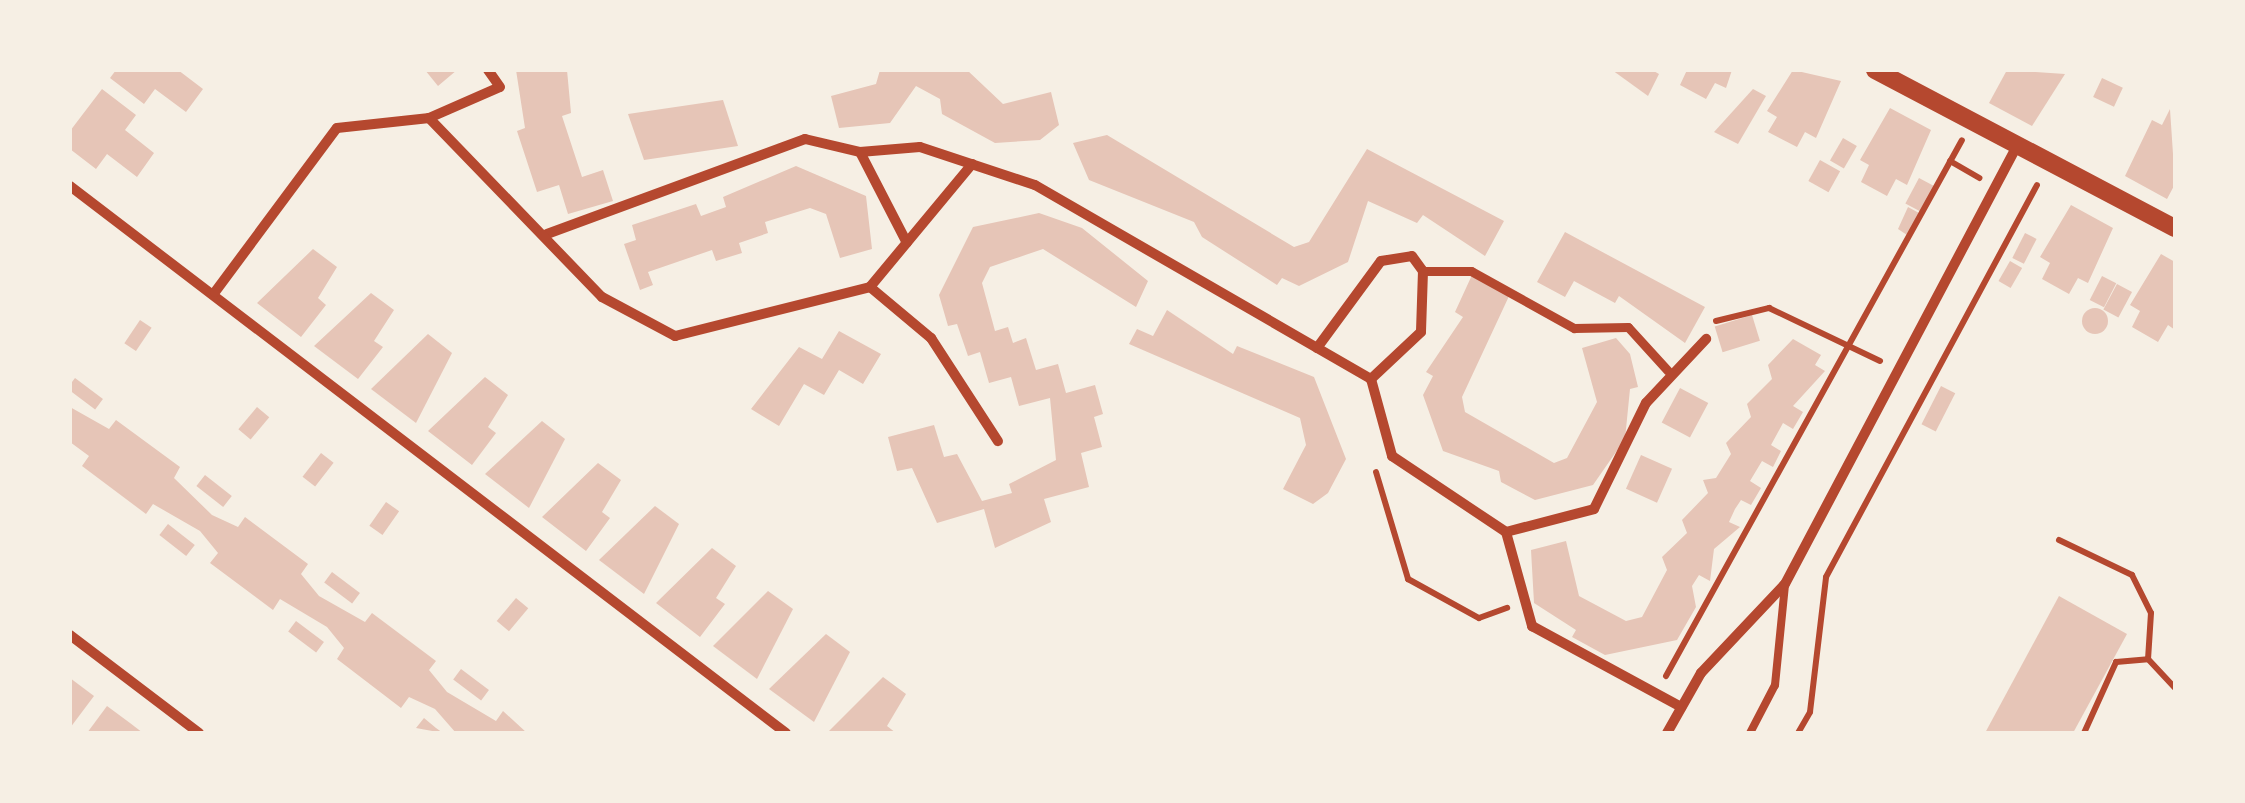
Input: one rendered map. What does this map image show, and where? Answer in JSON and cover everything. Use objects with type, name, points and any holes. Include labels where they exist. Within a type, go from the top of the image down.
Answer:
[{"type":"street","points":[[215,292],[337,128],[429,118],[500,87],[488,70]]},
{"type":"street","points":[[1875,70],[2175,228]]},
{"type":"street","points":[[429,118],[547,234],[602,296],[675,336],[870,287],[972,164]]},
{"type":"street","points":[[547,234],[805,139],[860,152],[920,147],[1035,185],[1371,380],[1392,456],[1506,532],[1532,626],[1681,707]]},
{"type":"street","points":[[1667,733],[1681,707],[1785,584],[2017,146]]},
{"type":"street","points":[[860,152],[907,243]]},
{"type":"street","points":[[70,186],[215,292],[786,733]]},
{"type":"street","points":[[1317,348],[1381,261],[1412,256],[1423,271],[1421,332],[1371,380]]},
{"type":"street","points":[[1423,271],[1471,271],[1574,328],[1628,327],[1668,371]]},
{"type":"street","points":[[870,287],[931,338],[998,441]]},
{"type":"street","points":[[1506,532],[1594,509],[1668,371],[1706,339]]},
{"type":"street","points":[[70,635],[200,733]]},
{"type":"lane","points":[[1750,733],[1775,685],[1785,584]]},
{"type":"path","points":[[1656,695],[1974,124]]},
{"type":"path","points":[[1798,733],[1810,712],[1826,577],[2033,184],[2056,189]]},
{"type":"path","points":[[1706,339],[1713,322],[1769,308],[1896,370]]},
{"type":"path","points":[[1370,450],[1408,579],[1478,618],[1523,603]]},
{"type":"path","points":[[2059,540],[2132,575],[2151,613],[2148,659],[2175,688]]},
{"type":"path","points":[[2084,733],[2116,662],[2148,659]]},
{"type":"building","points":[[116,70],[178,70],[203,89],[186,112],[155,89],[144,104],[110,78]]},
{"type":"building","points":[[425,70],[457,70],[438,86]]},
{"type":"building","points":[[516,70],[567,70],[571,113],[562,116],[582,177],[603,170],[613,201],[568,214],[559,185],[537,192],[517,131],[525,128]]},
{"type":"building","points":[[880,70],[967,70],[1003,104],[1051,92],[1059,125],[1040,140],[995,143],[942,114],[940,99],[916,86],[890,123],[839,128],[831,96],[876,84]]},
{"type":"building","points":[[1612,70],[1652,70],[1659,74],[1648,96]]},
{"type":"building","points":[[1687,70],[1732,70],[1726,88],[1715,83],[1706,99],[1680,85]]},
{"type":"building","points":[[1793,70],[1841,81],[1816,138],[1805,132],[1797,147],[1768,132],[1777,117],[1767,111]]},
{"type":"building","points":[[2007,70],[2065,74],[2032,126],[1989,103]]},
{"type":"building","points":[[2102,78],[2123,88],[2114,107],[2093,97]]},
{"type":"building","points":[[102,89],[136,115],[125,130],[154,153],[137,177],[107,154],[96,169],[70,149],[70,131]]},
{"type":"building","points":[[1753,89],[1766,96],[1738,144],[1714,132]]},
{"type":"building","points":[[723,100],[738,146],[644,160],[628,114]]},
{"type":"building","points":[[1890,108],[1931,130],[1907,185],[1896,179],[1887,196],[1861,182],[1869,165],[1860,160]]},
{"type":"building","points":[[2170,109],[2175,184],[2167,199],[2125,176],[2152,120],[2162,125]]},
{"type":"building","points":[[1107,135],[1294,247],[1309,242],[1367,149],[1504,221],[1485,256],[1423,215],[1417,223],[1368,201],[1348,262],[1299,286],[1282,278],[1277,285],[1202,237],[1194,222],[1089,180],[1073,143]]},
{"type":"building","points":[[1843,138],[1857,146],[1844,169],[1830,161]]},
{"type":"building","points":[[1820,160],[1840,171],[1828,192],[1808,181]]},
{"type":"building","points":[[796,166],[866,196],[872,249],[840,258],[826,214],[810,208],[765,222],[768,233],[739,243],[742,253],[716,261],[712,250],[648,272],[653,285],[640,290],[624,244],[636,240],[632,225],[696,204],[701,216],[726,207],[723,197]]},
{"type":"building","points":[[1919,178],[1934,186],[1920,212],[1905,204]]},
{"type":"building","points":[[2071,205],[2113,228],[2088,283],[2078,278],[2069,294],[2042,279],[2050,263],[2040,257]]},
{"type":"building","points":[[1908,207],[1919,213],[1907,235],[1898,229]]},
{"type":"building","points":[[1039,213],[1082,228],[1148,281],[1136,307],[1043,249],[990,267],[982,283],[995,331],[1008,327],[1013,343],[1026,338],[1036,370],[1058,364],[1066,393],[1095,385],[1103,414],[1094,417],[1102,447],[1081,453],[1089,487],[1044,499],[1051,522],[995,548],[984,509],[937,523],[912,468],[897,471],[888,437],[934,425],[944,457],[957,454],[982,501],[1012,493],[1009,484],[1056,460],[1050,398],[1019,406],[1011,377],[989,383],[980,352],[968,356],[957,324],[948,326],[939,295],[973,227]]},
{"type":"building","points":[[1565,232],[1705,307],[1685,343],[1619,296],[1615,303],[1574,281],[1565,297],[1537,282]]},
{"type":"building","points":[[2025,233],[2037,239],[2024,264],[2012,258]]},
{"type":"building","points":[[313,249],[337,267],[318,298],[326,305],[301,337],[257,303]]},
{"type":"building","points":[[2161,254],[2175,262],[2175,330],[2168,325],[2158,342],[2132,327],[2140,311],[2130,305]]},
{"type":"building","points":[[2010,261],[2022,268],[2011,288],[1998,281]]},
{"type":"building","points":[[1472,275],[1510,294],[1462,397],[1465,412],[1554,463],[1567,458],[1597,402],[1582,348],[1616,338],[1630,354],[1638,387],[1630,389],[1625,439],[1593,485],[1535,500],[1501,482],[1499,471],[1443,451],[1423,395],[1433,376],[1426,372],[1463,317],[1455,312]]},
{"type":"building","points":[[2102,276],[2116,283],[2104,307],[2090,300]]},
{"type":"building","points":[[2117,284],[2132,292],[2118,318],[2103,310]]},
{"type":"building","points":[[371,293],[394,310],[374,341],[383,347],[358,379],[314,346]]},
{"type":"building","points":[[2095,308],[2104,312],[2108,321],[2104,330],[2095,334],[2086,330],[2082,321],[2086,312]]},
{"type":"building","points":[[1167,310],[1233,354],[1237,346],[1314,377],[1346,459],[1328,493],[1313,504],[1283,489],[1306,445],[1300,418],[1129,344],[1137,329],[1153,336]]},
{"type":"building","points":[[1752,315],[1760,341],[1723,352],[1715,326]]},
{"type":"building","points":[[140,320],[152,328],[136,351],[124,343]]},
{"type":"building","points":[[839,331],[881,354],[863,384],[839,370],[824,395],[804,384],[779,426],[751,409],[799,347],[822,359]]},
{"type":"building","points":[[428,334],[452,353],[416,423],[371,389]]},
{"type":"building","points":[[1793,339],[1821,355],[1815,365],[1825,371],[1793,406],[1803,412],[1793,429],[1783,423],[1771,445],[1781,451],[1773,467],[1762,461],[1750,481],[1761,488],[1751,505],[1741,500],[1735,509],[1729,522],[1740,527],[1714,549],[1710,581],[1699,575],[1692,586],[1696,607],[1677,640],[1605,655],[1572,637],[1576,630],[1534,603],[1531,550],[1566,541],[1579,596],[1626,621],[1642,617],[1667,570],[1662,557],[1687,533],[1682,520],[1708,493],[1703,480],[1716,478],[1731,454],[1726,443],[1751,417],[1747,404],[1772,379],[1768,365]]},
{"type":"building","points":[[485,377],[508,395],[488,427],[496,433],[472,465],[428,431]]},
{"type":"building","points":[[75,378],[103,399],[95,409],[70,391]]},
{"type":"building","points":[[1941,386],[1955,393],[1936,432],[1921,424]]},
{"type":"building","points":[[1680,388],[1708,403],[1690,437],[1662,422]]},
{"type":"building","points":[[70,407],[109,429],[116,420],[180,467],[174,478],[212,515],[238,527],[245,517],[308,564],[301,574],[319,596],[365,622],[372,613],[436,661],[429,670],[447,692],[496,721],[503,711],[527,733],[456,733],[435,709],[409,697],[401,708],[337,659],[344,648],[327,627],[280,599],[273,610],[210,563],[218,553],[200,531],[153,504],[146,514],[82,466],[89,456],[70,442]]},
{"type":"building","points":[[257,407],[269,417],[251,439],[238,429]]},
{"type":"building","points":[[542,421],[565,439],[529,508],[485,474]]},
{"type":"building","points":[[321,453],[334,463],[315,486],[303,477]]},
{"type":"building","points":[[1641,455],[1672,469],[1657,503],[1626,489]]},
{"type":"building","points":[[598,463],[621,480],[602,512],[610,518],[586,551],[542,517]]},
{"type":"building","points":[[205,475],[232,496],[223,507],[196,486]]},
{"type":"building","points":[[386,502],[399,511],[382,535],[369,526]]},
{"type":"building","points":[[655,506],[679,524],[644,594],[599,560]]},
{"type":"building","points":[[168,524],[195,545],[186,556],[159,535]]},
{"type":"building","points":[[712,548],[736,566],[716,598],[725,604],[700,637],[656,603]]},
{"type":"building","points":[[332,572],[360,593],[352,603],[324,582]]},
{"type":"building","points":[[768,591],[793,609],[757,679],[713,646]]},
{"type":"building","points":[[2059,596],[2127,634],[2073,733],[1985,733]]},
{"type":"building","points":[[516,598],[528,608],[509,631],[497,621]]},
{"type":"building","points":[[296,621],[324,642],[316,652],[288,631]]},
{"type":"building","points":[[826,634],[850,652],[814,722],[769,689]]},
{"type":"building","points":[[461,669],[489,690],[481,700],[453,679]]},
{"type":"building","points":[[883,677],[906,694],[887,726],[896,733],[827,733]]},
{"type":"building","points":[[70,678],[94,696],[70,728]]},
{"type":"building","points":[[107,706],[130,723],[143,733],[87,733]]},
{"type":"building","points":[[424,718],[436,728],[443,733],[416,728]]}]
